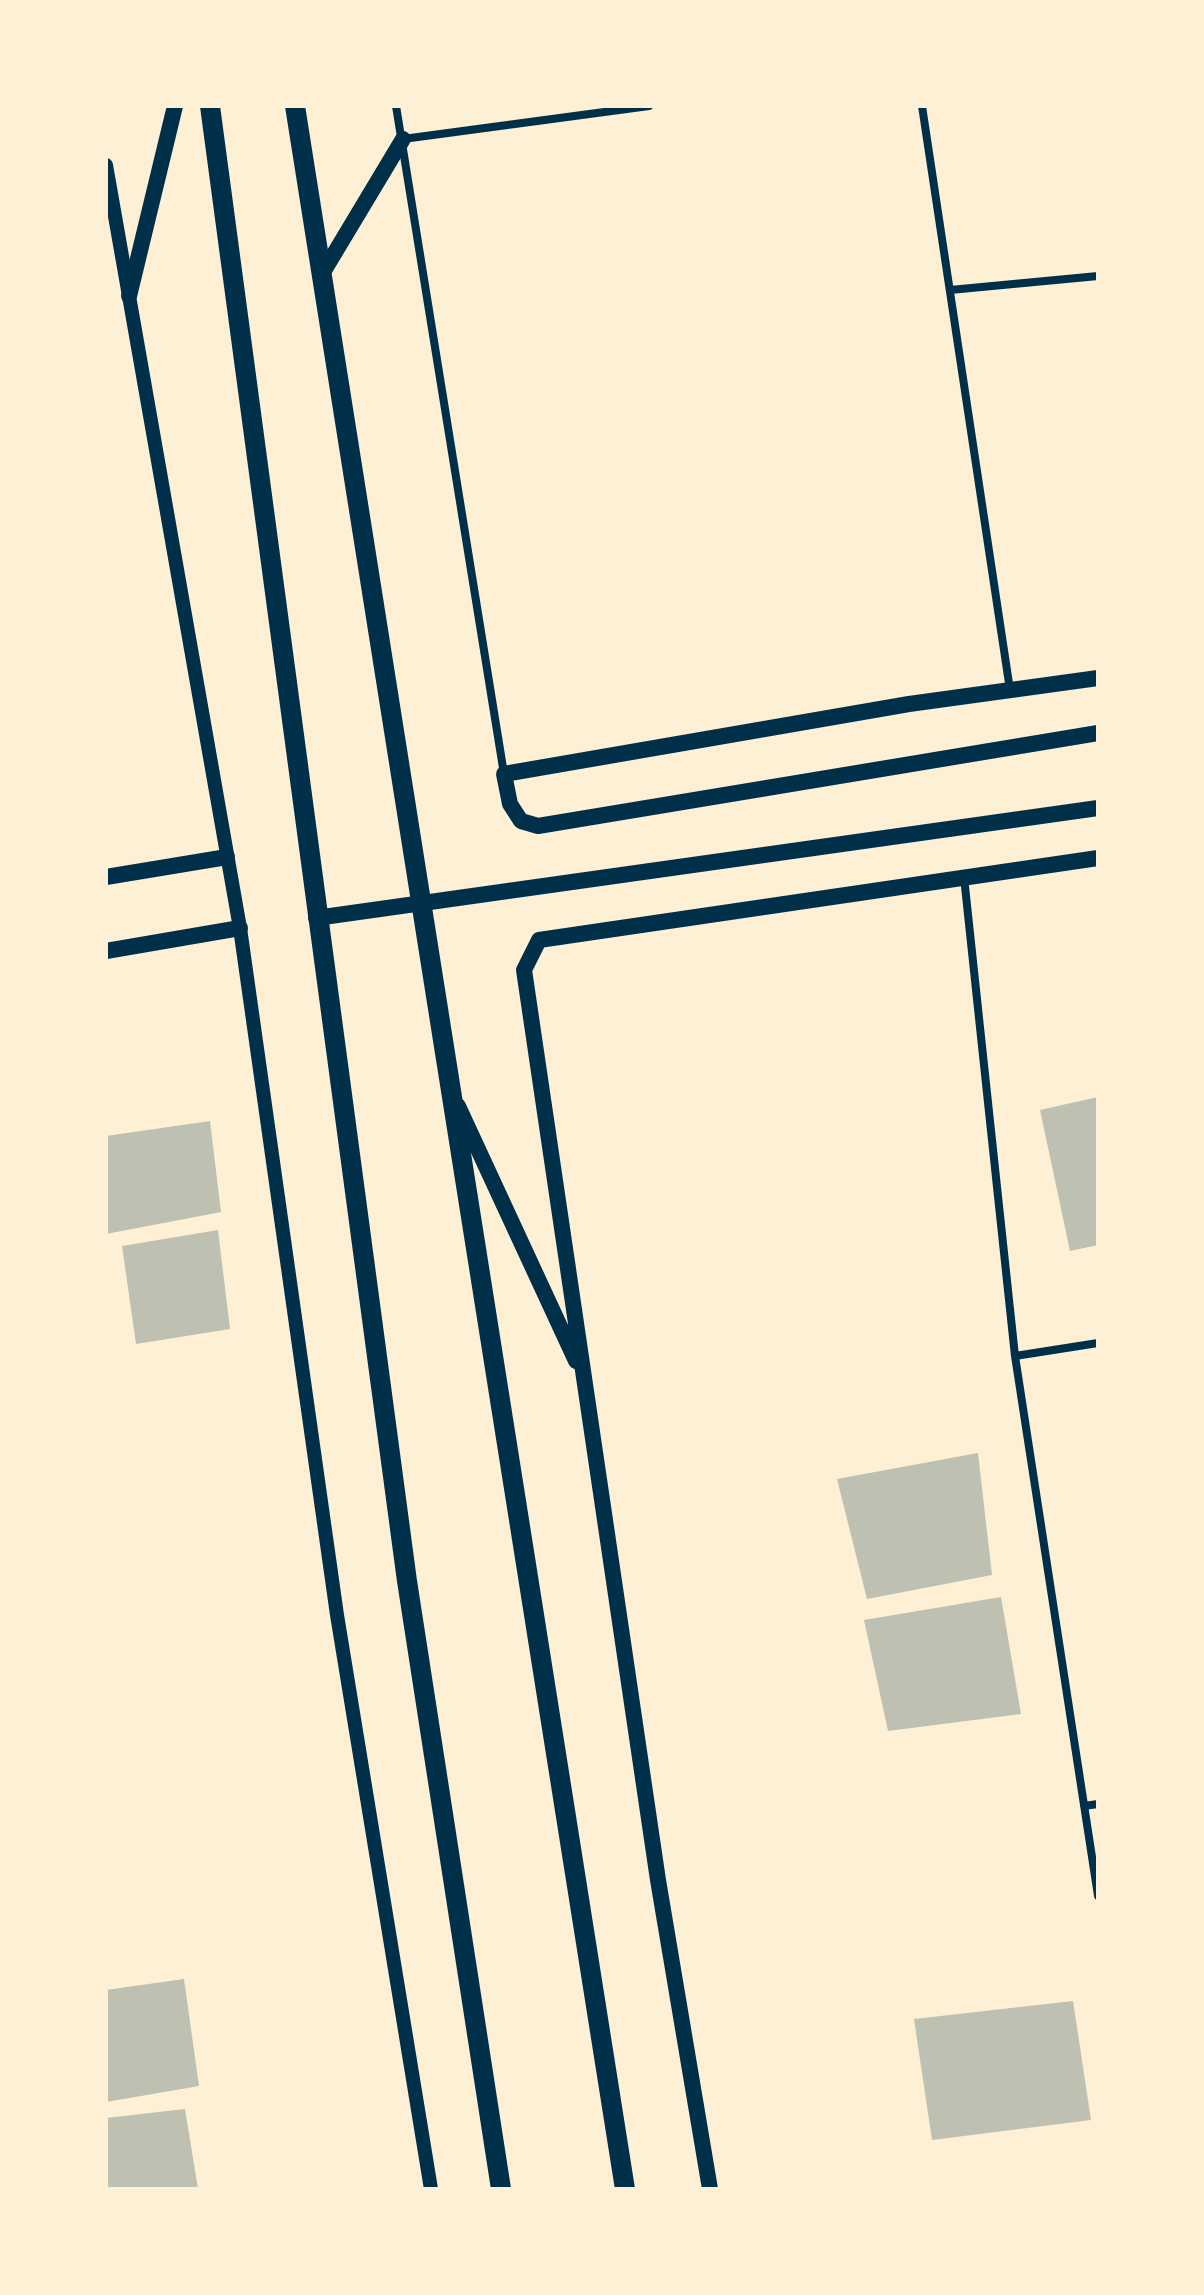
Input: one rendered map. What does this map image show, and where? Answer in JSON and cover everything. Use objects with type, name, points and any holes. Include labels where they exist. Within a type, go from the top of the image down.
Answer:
[{"type":"main road","points":[[129,296],[175,106]]},
{"type":"main road","points":[[210,106],[316,918],[407,1581],[501,2189]]},
{"type":"main road","points":[[295,106],[625,2189]]},
{"type":"main road","points":[[322,274],[403,139]]},
{"type":"main road","points":[[1098,678],[504,774],[510,804],[521,821],[538,826],[1098,733]]},
{"type":"main road","points":[[316,918],[1098,808]]},
{"type":"main road","points":[[106,877],[227,857]]},
{"type":"main road","points":[[710,2189],[658,1880],[524,970],[539,940],[1098,858]]},
{"type":"main road","points":[[106,951],[240,928]]},
{"type":"main road","points":[[451,1090],[584,1377]]},
{"type":"street","points":[[396,106],[504,774]]},
{"type":"street","points":[[403,139],[649,106]]},
{"type":"street","points":[[922,106],[1010,690]]},
{"type":"street","points":[[106,165],[240,928],[337,1615],[431,2189]]},
{"type":"street","points":[[950,290],[1098,276]]},
{"type":"street","points":[[964,877],[1015,1356],[1098,1896]]},
{"type":"street","points":[[1015,1356],[1098,1343]]},
{"type":"street","points":[[1084,1806],[1098,1804]]},
{"type":"building","points":[[1098,1097],[1098,1245],[1070,1251],[1040,1110]]},
{"type":"building","points":[[210,1121],[221,1212],[106,1234],[106,1136]]},
{"type":"building","points":[[218,1230],[230,1329],[136,1344],[122,1246]]},
{"type":"building","points":[[978,1453],[992,1575],[867,1599],[837,1479]]},
{"type":"building","points":[[1001,1597],[1021,1714],[888,1731],[864,1620]]},
{"type":"building","points":[[184,1979],[199,2086],[106,2102],[106,1990]]},
{"type":"building","points":[[1073,2001],[1091,2120],[932,2140],[914,2019]]},
{"type":"building","points":[[185,2109],[198,2189],[106,2189],[106,2118]]}]
